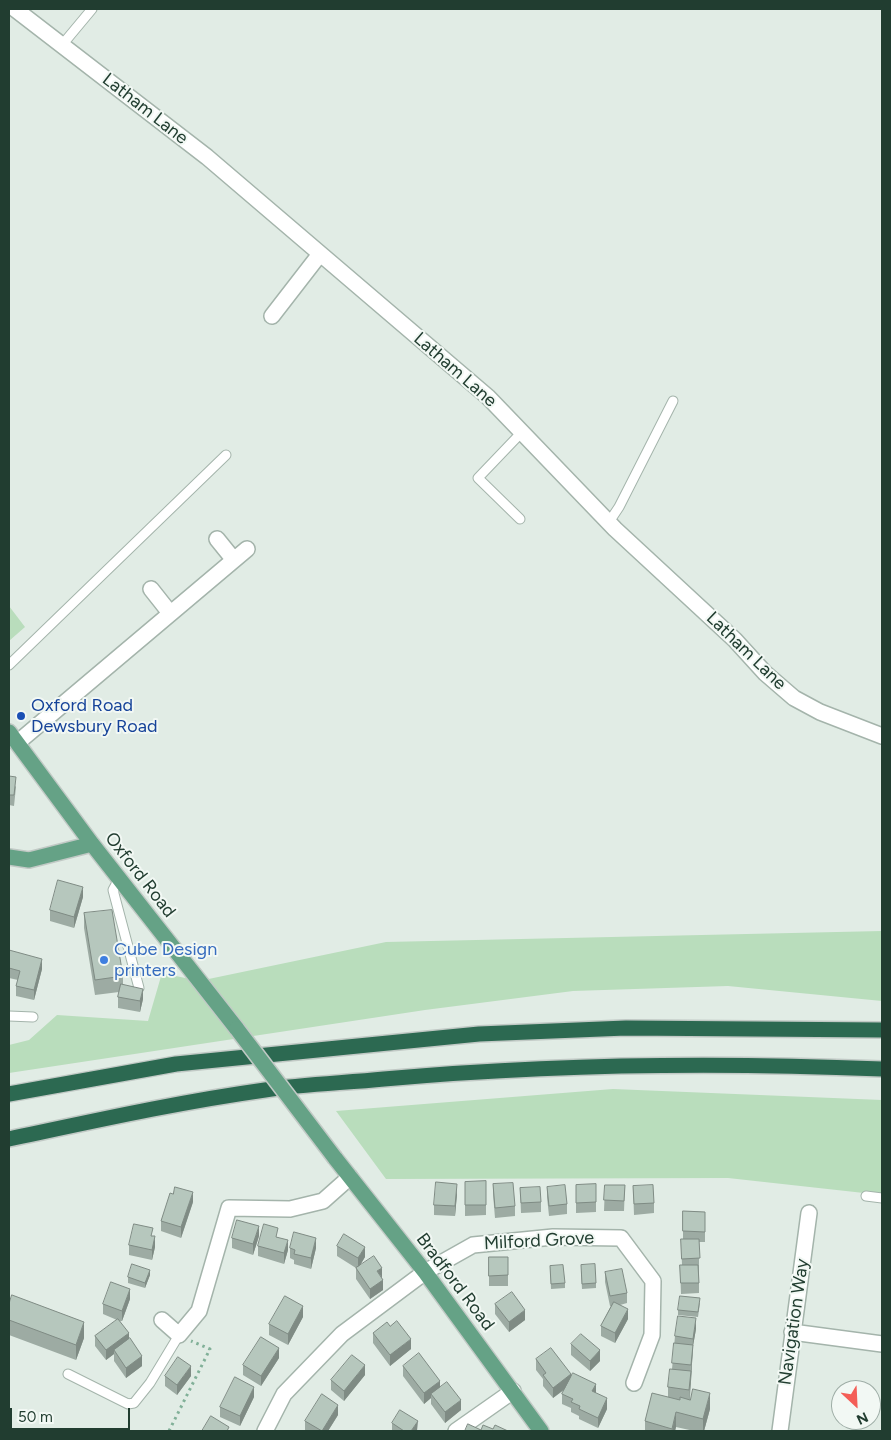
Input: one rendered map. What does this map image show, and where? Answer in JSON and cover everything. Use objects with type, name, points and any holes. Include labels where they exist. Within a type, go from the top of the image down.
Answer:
[{"type":"highway","points":[[9,1094],[176,1064],[479,1034],[626,1028],[882,1030]]},
{"type":"highway","points":[[9,1139],[146,1110],[266,1090],[482,1070],[630,1064],[749,1064],[882,1069]]},
{"type":"main road","name":"Oxford Road","points":[[13,737],[92,844],[335,1158]]},
{"type":"main road","points":[[9,857],[29,860],[92,844]]},
{"type":"main road","name":"Bradford Road","points":[[335,1158],[425,1272],[541,1431]]},
{"type":"street","name":"Latham Lane","points":[[16,9],[207,157],[488,397],[609,522],[735,640],[764,673],[794,698],[820,712],[882,736]]},
{"type":"street","points":[[272,316],[320,254]]},
{"type":"street","points":[[217,539],[234,560]]},
{"type":"street","points":[[13,737],[170,613],[247,549]]},
{"type":"street","points":[[151,589],[170,613]]},
{"type":"street","points":[[162,1320],[179,1335],[199,1311],[229,1208],[290,1209],[323,1201],[350,1177]]},
{"type":"street","name":"Navigation Way","points":[[780,1431],[809,1213]]},
{"type":"street","name":"Milford Grove","points":[[425,1272],[473,1246],[553,1236],[621,1238],[653,1281],[652,1335],[634,1383]]},
{"type":"street","points":[[265,1431],[284,1394],[342,1334],[425,1272]]},
{"type":"street","points":[[792,1332],[882,1344]]},
{"type":"street","points":[[456,1431],[513,1391]]},
{"type":"lane","points":[[62,45],[92,9]]},
{"type":"lane","points":[[609,522],[619,507],[673,401]]},
{"type":"lane","points":[[520,519],[478,478],[522,432]]},
{"type":"lane","points":[[9,665],[226,455]]},
{"type":"lane","points":[[120,879],[114,890],[140,988]]},
{"type":"lane","points":[[9,1016],[33,1017]]},
{"type":"lane","points":[[866,1196],[882,1198]]},
{"type":"lane","points":[[68,1374],[128,1404],[134,1403],[150,1383],[179,1335]]},
{"type":"path","points":[[169,1431],[210,1349],[179,1335]]},
{"type":"green space","points":[[9,606],[25,627],[9,641]]},
{"type":"green space","points":[[882,931],[882,1001],[728,986],[573,991],[425,1010],[9,1073],[9,1045],[29,1040],[57,1015],[148,1021],[162,973],[199,981],[386,942]]},
{"type":"green space","points":[[613,1089],[882,1100],[882,1195],[728,1178],[386,1179],[336,1111]]},
{"type":"building","points":[[9,776],[16,777],[14,795],[9,795]]},
{"type":"building","points":[[58,880],[83,887],[74,917],[50,910]]},
{"type":"building","name":"Cube Design printers","points":[[112,910],[123,976],[95,980],[84,913]]},
{"type":"building","points":[[9,950],[42,959],[34,990],[16,986],[20,971],[9,968]]},
{"type":"building","points":[[121,984],[143,989],[140,1001],[118,997]]},
{"type":"building","points":[[486,1181],[486,1205],[465,1205],[465,1182]]},
{"type":"building","points":[[436,1182],[457,1184],[455,1206],[434,1205]]},
{"type":"building","points":[[513,1183],[515,1206],[495,1208],[493,1184]]},
{"type":"building","points":[[596,1184],[596,1202],[576,1203],[576,1185]]},
{"type":"building","points":[[565,1185],[567,1204],[549,1206],[547,1187]]},
{"type":"building","points":[[605,1185],[625,1185],[624,1201],[604,1200]]},
{"type":"building","points":[[653,1185],[654,1203],[634,1204],[633,1186]]},
{"type":"building","points":[[175,1187],[193,1192],[181,1227],[161,1221],[170,1193],[173,1194]]},
{"type":"building","points":[[540,1187],[541,1202],[521,1203],[520,1188]]},
{"type":"building","points":[[683,1211],[705,1212],[705,1232],[683,1231]]},
{"type":"building","points":[[237,1220],[259,1226],[253,1244],[232,1238]]},
{"type":"building","points":[[134,1224],[153,1228],[151,1236],[155,1236],[152,1250],[129,1245]]},
{"type":"building","points":[[264,1224],[278,1228],[276,1237],[288,1240],[284,1253],[258,1246]]},
{"type":"building","points":[[294,1232],[316,1238],[311,1258],[294,1254],[295,1250],[290,1248]]},
{"type":"building","points":[[344,1234],[365,1247],[358,1258],[337,1246]]},
{"type":"building","points":[[681,1239],[699,1239],[700,1258],[682,1259]]},
{"type":"building","points":[[374,1256],[382,1268],[377,1271],[383,1280],[370,1289],[356,1268]]},
{"type":"building","points":[[489,1257],[508,1257],[508,1275],[489,1276]]},
{"type":"building","points":[[132,1264],[150,1270],[145,1283],[128,1277]]},
{"type":"building","points":[[595,1264],[596,1283],[582,1284],[581,1265]]},
{"type":"building","points":[[563,1265],[565,1283],[551,1284],[550,1266]]},
{"type":"building","points":[[680,1265],[698,1265],[699,1283],[681,1283]]},
{"type":"building","points":[[622,1269],[627,1293],[610,1296],[605,1272]]},
{"type":"building","points":[[111,1282],[130,1289],[122,1311],[103,1304]]},
{"type":"building","points":[[512,1292],[525,1310],[509,1322],[495,1304]]},
{"type":"building","points":[[12,1295],[84,1322],[76,1345],[9,1320],[9,1304]]},
{"type":"building","points":[[285,1296],[303,1306],[288,1334],[269,1324]]},
{"type":"building","points":[[680,1296],[700,1298],[698,1312],[678,1310]]},
{"type":"building","points":[[614,1302],[628,1309],[615,1333],[601,1326]]},
{"type":"building","points":[[678,1316],[696,1318],[693,1339],[675,1336]]},
{"type":"building","points":[[118,1319],[129,1333],[106,1350],[95,1336]]},
{"type":"building","points":[[397,1321],[411,1339],[390,1355],[373,1333],[387,1322],[390,1326]]},
{"type":"building","points":[[581,1334],[600,1350],[590,1361],[571,1344]]},
{"type":"building","points":[[261,1337],[279,1348],[261,1376],[243,1365]]},
{"type":"building","points":[[130,1338],[142,1356],[126,1368],[114,1350]]},
{"type":"building","points":[[674,1343],[693,1345],[691,1365],[672,1363]]},
{"type":"building","points":[[551,1348],[571,1374],[553,1388],[543,1375],[546,1373],[536,1359]]},
{"type":"building","points":[[419,1353],[440,1381],[424,1393],[403,1366]]},
{"type":"building","points":[[352,1355],[365,1365],[344,1391],[331,1380]]},
{"type":"building","points":[[178,1357],[191,1366],[177,1385],[165,1376]]},
{"type":"building","points":[[670,1369],[691,1371],[689,1390],[668,1387]]},
{"type":"building","points":[[573,1373],[596,1384],[592,1391],[607,1398],[598,1418],[579,1409],[580,1406],[571,1402],[573,1399],[562,1394]]},
{"type":"building","points":[[235,1377],[254,1387],[240,1416],[220,1407]]},
{"type":"building","points":[[447,1382],[461,1400],[445,1412],[431,1394]]},
{"type":"building","points":[[693,1389],[710,1393],[703,1419],[676,1412],[672,1429],[645,1421],[652,1393],[680,1400],[680,1397],[690,1400]]},
{"type":"building","points":[[322,1394],[338,1405],[322,1431],[305,1421]]},
{"type":"building","points":[[400,1410],[418,1421],[411,1431],[404,1431],[392,1423]]},
{"type":"building","points":[[211,1416],[229,1427],[227,1431],[202,1431]]},
{"type":"building","points":[[468,1424],[481,1430],[483,1425],[493,1429],[495,1425],[508,1431],[465,1431]]},
{"type":"place","name":"Oxford Road Dewsbury Road","points":[[21,716]]},
{"type":"place","name":"Cube Design printers","points":[[104,960]]}]
